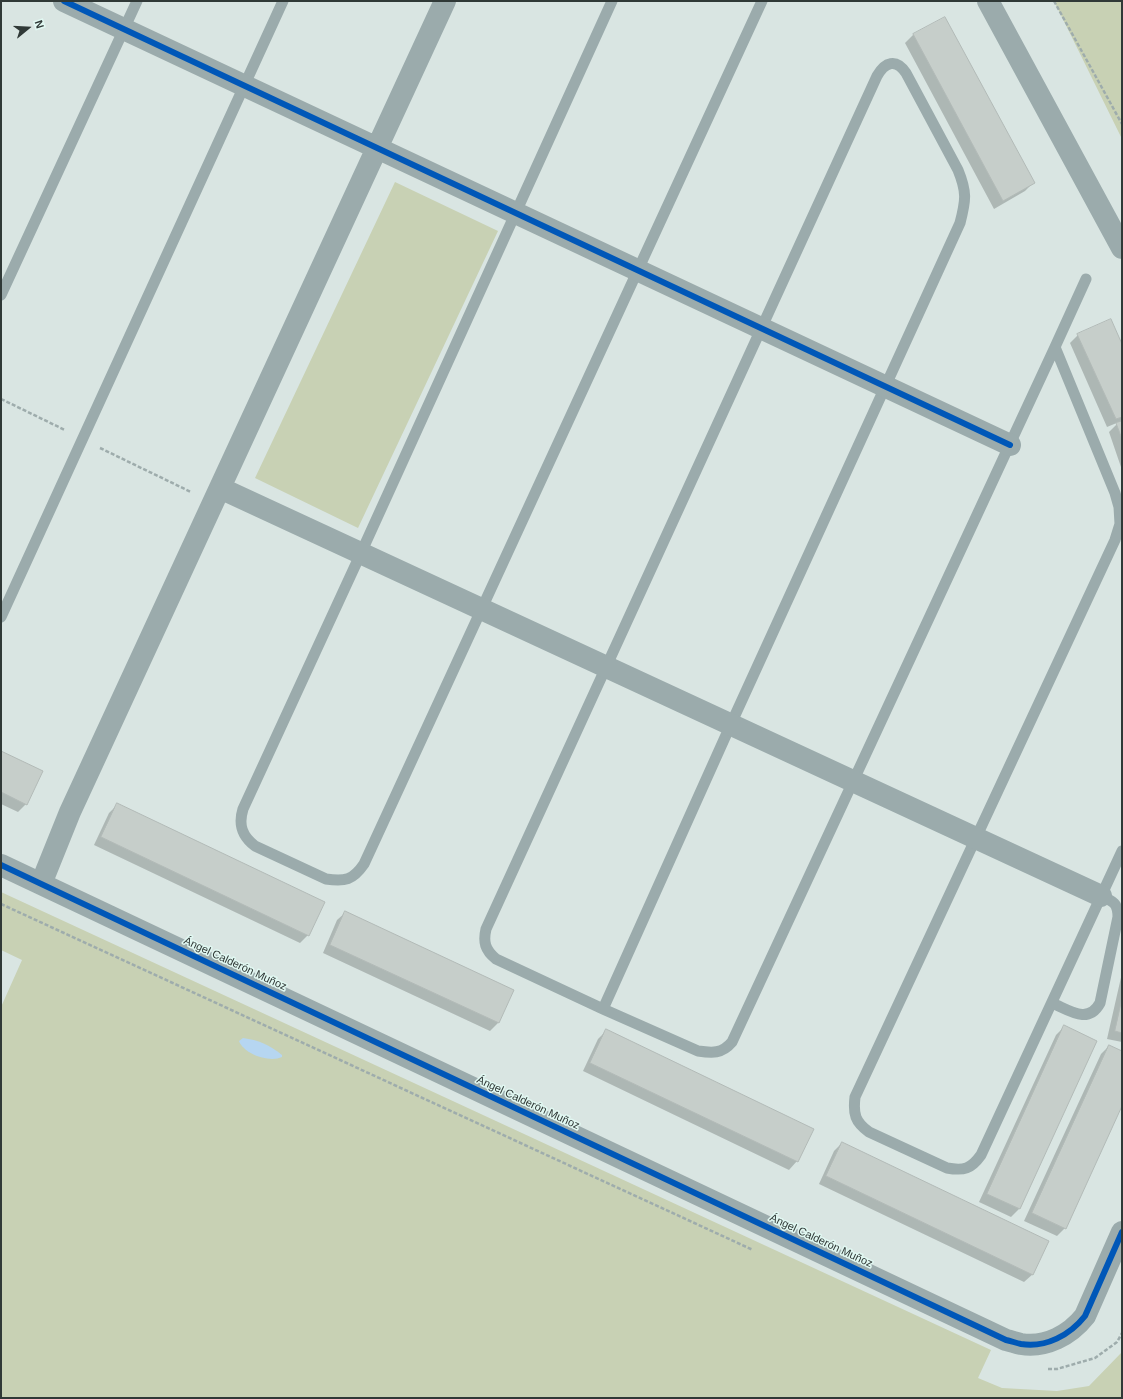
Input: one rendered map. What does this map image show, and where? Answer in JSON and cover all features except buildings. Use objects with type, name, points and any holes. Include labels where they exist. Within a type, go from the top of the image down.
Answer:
[{"type":"street","points":[[64,1],[1010,444]]},
{"type":"street","points":[[41,884],[70,812],[445,1]]},
{"type":"street","points":[[988,1],[1122,248]]},
{"type":"street","points":[[216,495],[361,553],[1101,896]]},
{"type":"street","name":"Ángel Calderón Muñoz","points":[[1,865],[1006,1340],[1022,1344],[1050,1342],[1063,1336],[1076,1327],[1085,1316],[1122,1232]]},
{"type":"lane","points":[[1,295],[137,1]]},
{"type":"lane","points":[[1,617],[283,1]]},
{"type":"lane","points":[[612,1],[246,802],[240,820],[247,840],[255,846],[326,879],[336,881],[347,880],[356,875],[364,864],[762,1]]},
{"type":"lane","points":[[603,1009],[731,724],[960,223],[965,203],[964,185],[958,170],[902,67],[896,63],[885,66],[877,76],[489,922],[484,938],[485,946],[496,959],[603,1009],[698,1051],[709,1053],[718,1052],[727,1048],[732,1042],[854,782],[1086,279]]},
{"type":"lane","points":[[1055,347],[1115,493],[1120,524],[1115,540],[855,1097],[855,1117],[861,1127],[947,1168],[957,1170],[968,1168],[976,1162],[981,1155],[1122,850]]},
{"type":"lane","points":[[1052,1002],[1082,1015],[1090,1014],[1097,1009],[1100,1003],[1118,917],[1118,910],[1115,904],[1111,900],[1101,896]]},
{"type":"path","points":[[1054,1],[1122,124]]},
{"type":"path","points":[[1,399],[82,439],[216,495]]},
{"type":"green space","points":[[1054,1],[1122,1],[1122,139]]},
{"type":"green space","points":[[395,182],[498,231],[358,528],[255,478]]},
{"type":"green space","points":[[1,892],[991,1350],[978,1378],[1002,1388],[1057,1391],[1089,1386],[1122,1352],[1122,1398],[1,1398],[1,1007],[22,960],[1,950]]},
{"type":"water","points":[[243,1038],[254,1040],[273,1048],[282,1055],[282,1057],[270,1059],[251,1053],[242,1046],[239,1041]]},
{"type":"cycle path","points":[[64,1],[1010,445]]},
{"type":"cycle path","points":[[1,865],[1006,1340],[1030,1345],[1048,1342],[1057,1339],[1079,1323],[1085,1316],[1122,1232]]}]
